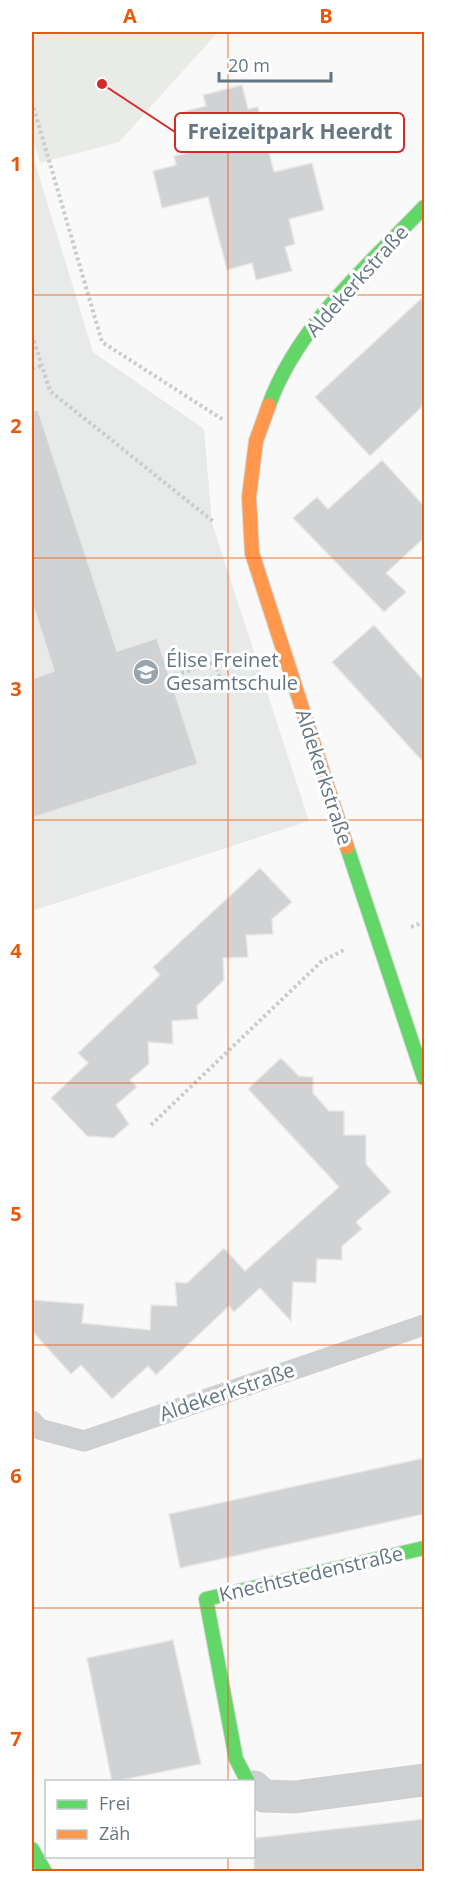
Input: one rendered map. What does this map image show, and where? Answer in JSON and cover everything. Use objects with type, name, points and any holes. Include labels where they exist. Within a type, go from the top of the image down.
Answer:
[{"type":"main road","name":"Aldekerkstraße","points":[[424,207],[319,317],[279,377],[256,441],[249,498],[252,553],[288,669],[424,1078]]},
{"type":"main road","name":"Knechtstedenstraße","points":[[247,1780],[236,1759],[206,1599],[424,1548]]},
{"type":"main road","points":[[32,1849],[43,1869]]},
{"type":"street","points":[[255,1787],[264,1796],[295,1797],[424,1779]]},
{"type":"lane","name":"Aldekerkstraße","points":[[32,1421],[39,1429],[84,1441],[424,1325]]},
{"type":"path","points":[[32,102],[102,342],[256,441]]},
{"type":"path","points":[[32,336],[50,391],[252,553]]},
{"type":"path","points":[[32,369],[41,366]]},
{"type":"path","points":[[170,677],[215,662],[224,690],[288,669]]},
{"type":"path","points":[[151,1125],[322,961],[336,952],[378,939]]},
{"type":"shaded area","points":[[32,32],[218,32],[119,142],[40,163],[32,136]]},
{"type":"shaded area","name":"Élise Freinet Gesamtschule","points":[[32,153],[93,352],[204,429],[212,523],[309,821],[32,911]]},
{"type":"building","points":[[242,85],[248,109],[258,107],[274,172],[312,163],[324,210],[289,219],[295,244],[285,247],[292,271],[256,280],[252,263],[227,270],[208,197],[162,208],[153,171],[176,165],[174,156],[195,151],[185,111],[206,106],[203,95]]},
{"type":"building","points":[[424,296],[424,405],[370,456],[315,397]]},
{"type":"building","points":[[38,410],[117,651],[157,638],[198,764],[32,818],[32,679],[54,671],[32,602],[32,411]]},
{"type":"building","points":[[382,460],[424,506],[424,538],[386,573],[406,592],[384,612],[293,518],[317,497],[328,509]]},
{"type":"building","points":[[374,625],[424,681],[424,763],[332,662]]},
{"type":"building","points":[[260,868],[292,902],[272,919],[273,934],[246,935],[248,957],[223,958],[224,980],[197,1006],[198,1019],[172,1021],[173,1044],[148,1042],[149,1064],[130,1080],[137,1087],[116,1105],[129,1124],[113,1138],[87,1136],[51,1098],[88,1063],[78,1053],[160,975],[153,967]]},
{"type":"building","points":[[281,1058],[299,1076],[313,1077],[313,1093],[329,1111],[344,1111],[344,1135],[366,1135],[366,1164],[391,1192],[356,1222],[362,1229],[342,1246],[342,1260],[317,1259],[316,1283],[293,1282],[291,1321],[260,1288],[234,1312],[229,1306],[156,1375],[148,1366],[112,1399],[81,1365],[71,1374],[32,1331],[32,1300],[84,1304],[82,1323],[150,1330],[151,1305],[177,1306],[175,1282],[187,1283],[224,1248],[245,1271],[339,1187],[248,1089]]},
{"type":"building","points":[[424,1458],[424,1514],[180,1568],[169,1514]]},
{"type":"building","points":[[173,1640],[201,1764],[122,1780],[112,1780],[87,1658]]},
{"type":"building","points":[[424,1819],[424,1872],[254,1872],[255,1838]]},
{"type":"traffic: fast","points":[[269,405],[297,349],[316,323],[336,298],[424,207]]},
{"type":"traffic: fast","points":[[347,847],[424,1078]]},
{"type":"traffic: fast","points":[[247,1780],[236,1759],[206,1599],[424,1548]]},
{"type":"traffic: fast","points":[[32,1849],[45,1872]]},
{"type":"traffic: slow","points":[[269,405],[256,441],[249,497],[252,553],[347,847]]},
{"type":"place","name":"Freizeitpark Heerdt","points":[[102,84]]},
{"type":"place","name":"Élise Freinet Gesamtschule","points":[[146,672]]}]
